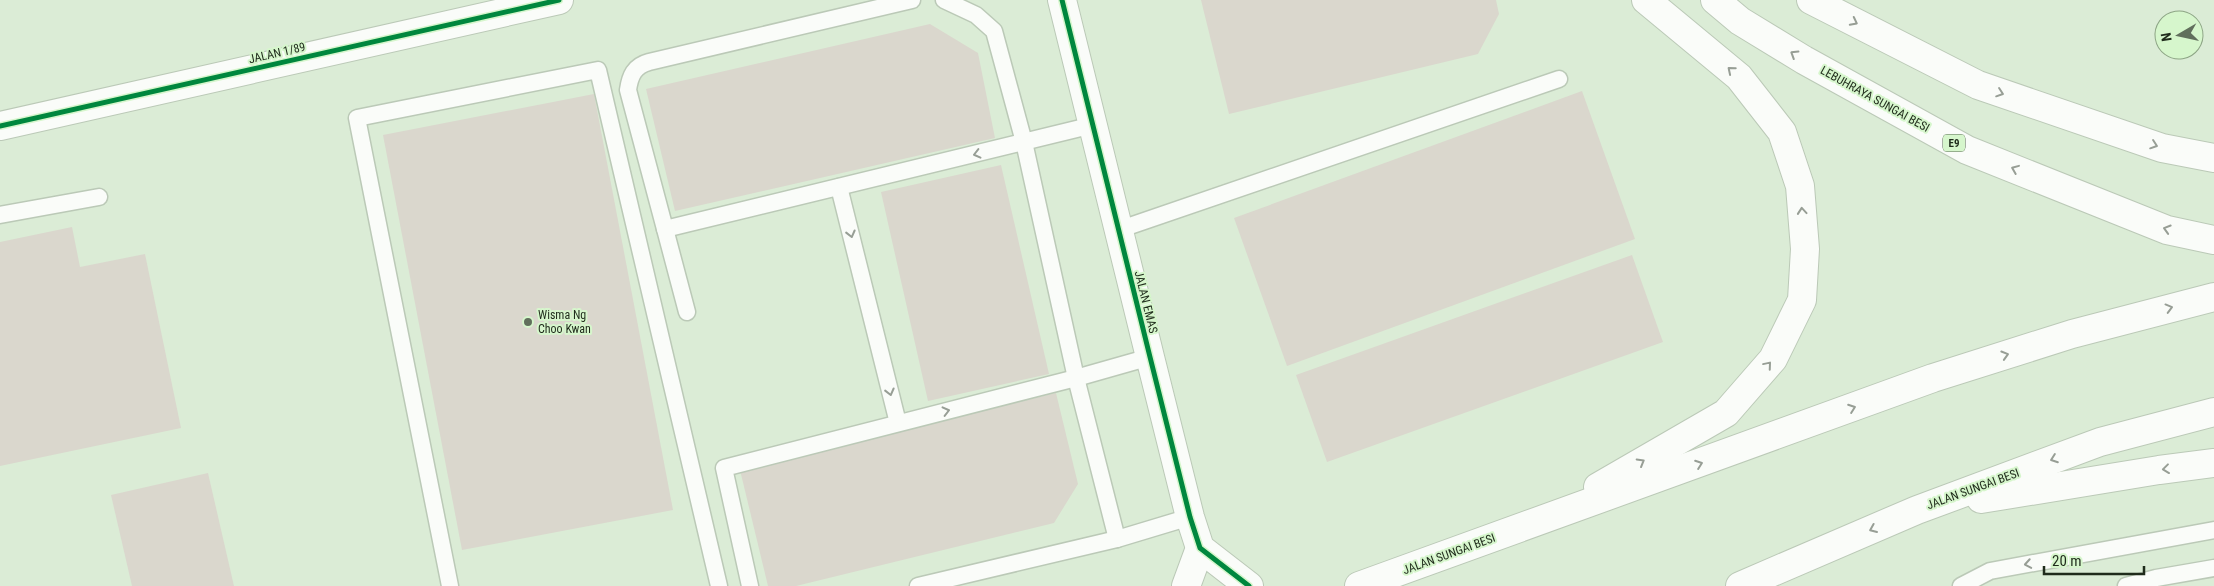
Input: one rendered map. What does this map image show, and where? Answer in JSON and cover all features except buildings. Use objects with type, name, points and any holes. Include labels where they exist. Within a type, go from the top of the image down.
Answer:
[{"type":"main road","name":"JALAN 1/89","points":[[0,126],[559,0]]},
{"type":"main road","name":"JALAN EMAS","points":[[1062,0],[1190,517],[1200,548]]},
{"type":"main road","points":[[1538,522],[1726,412],[1773,359],[1802,300],[1805,249],[1800,186],[1782,132],[1739,77],[1646,0]]},
{"type":"main road","name":"LEBUHRAYA SUNGAI BESI","points":[[1715,0],[1740,21],[1804,60],[1967,150],[2167,230],[2214,240]]},
{"type":"main road","points":[[1810,0],[1978,85],[2162,148],[2214,158]]},
{"type":"main road","points":[[1538,522],[1933,378],[2072,334],[2214,297]]},
{"type":"main road","name":"JALAN SUNGAI BESI","points":[[1740,586],[1918,510],[2100,442],[2214,412]]},
{"type":"main road","points":[[1918,510],[2159,470],[2214,464]]},
{"type":"main road","name":"JALAN SUNGAI BESI","points":[[1359,586],[1538,522]]},
{"type":"main road","points":[[1186,586],[1200,548],[1249,586]]},
{"type":"lane","points":[[687,312],[628,90],[629,78],[635,69],[641,64],[649,62],[912,0]]},
{"type":"lane","points":[[944,0],[976,15],[994,31],[1024,142],[1076,378],[1117,539]]},
{"type":"lane","points":[[450,586],[357,118],[598,70],[719,586]]},
{"type":"lane","points":[[1118,230],[1560,79]]},
{"type":"lane","points":[[665,229],[1093,125]]},
{"type":"lane","points":[[839,187],[898,423]]},
{"type":"lane","points":[[0,215],[99,197]]},
{"type":"lane","points":[[750,586],[724,468],[1076,378],[1150,357]]},
{"type":"lane","points":[[918,586],[1117,539],[1190,517]]},
{"type":"lane","points":[[1960,586],[1990,572],[2214,530]]},
{"type":"lane","points":[[2126,586],[2157,582],[2214,568]]},
{"type":"cycle path","points":[[0,126],[559,0]]},
{"type":"cycle path","points":[[1062,0],[1190,517],[1200,548],[1249,586]]},
{"type":"place","name":"Wisma Ng Choo Kwan","points":[[528,322]]}]
